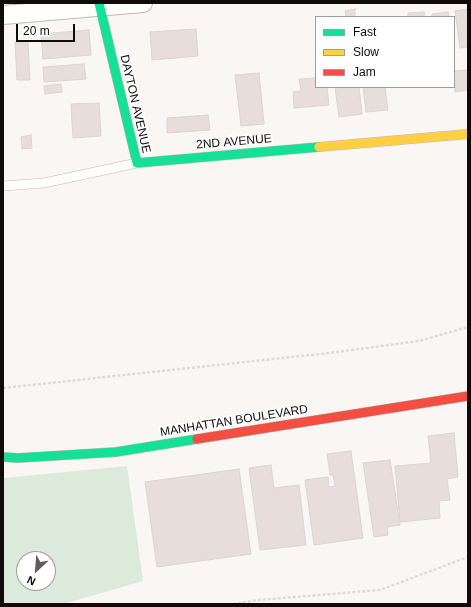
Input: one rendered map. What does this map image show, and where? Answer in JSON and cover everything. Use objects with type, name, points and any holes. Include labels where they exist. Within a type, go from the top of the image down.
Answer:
[{"type":"street","points":[[3,14],[100,5],[143,3]]},
{"type":"street","name":"DAYTON AVENUE","points":[[100,5],[137,163]]},
{"type":"street","name":"2ND AVENUE","points":[[137,163],[468,134]]},
{"type":"street","name":"MANHATTAN BOULEVARD","points":[[3,458],[116,452],[468,396]]},
{"type":"lane","name":"2ND AVENUE","points":[[3,186],[44,183],[137,163]]},
{"type":"path","points":[[3,388],[419,341],[468,327]]},
{"type":"path","points":[[233,604],[258,600],[380,590],[468,556]]},
{"type":"green space","points":[[127,466],[143,581],[63,604],[3,604],[3,478]]},
{"type":"building","points":[[355,9],[355,16],[346,16],[345,11]]},
{"type":"building","points":[[468,9],[468,47],[460,48],[455,11]]},
{"type":"building","points":[[424,12],[425,16],[408,16],[408,13]]},
{"type":"building","points":[[448,12],[449,16],[432,16],[432,14]]},
{"type":"building","points":[[196,29],[198,56],[152,60],[150,32]]},
{"type":"building","points":[[89,30],[91,55],[43,59],[41,34]]},
{"type":"building","points":[[28,41],[30,80],[17,80],[15,42]]},
{"type":"building","points":[[84,64],[86,79],[44,82],[43,67]]},
{"type":"building","points":[[468,70],[468,90],[455,92],[455,71]]},
{"type":"building","points":[[259,73],[264,124],[241,126],[235,75]]},
{"type":"building","points":[[315,78],[315,88],[327,88],[329,105],[294,108],[293,92],[301,91],[299,79]]},
{"type":"building","points":[[61,84],[62,92],[45,94],[44,86]]},
{"type":"building","points":[[335,88],[359,88],[362,114],[339,117]]},
{"type":"building","points":[[363,88],[385,88],[388,110],[366,112]]},
{"type":"building","points":[[99,103],[101,136],[73,138],[71,104]]},
{"type":"building","points":[[208,115],[210,130],[167,133],[167,118]]},
{"type":"building","points":[[31,135],[32,148],[22,149],[21,137]]},
{"type":"building","points":[[454,433],[458,477],[447,479],[450,500],[439,501],[440,518],[400,522],[395,466],[431,463],[428,436]]},
{"type":"building","points":[[351,451],[363,538],[314,545],[305,480],[328,477],[329,487],[335,486],[333,475],[330,475],[327,454]]},
{"type":"building","points":[[390,460],[400,525],[387,527],[388,535],[374,537],[363,463]]},
{"type":"building","points":[[271,465],[274,488],[299,485],[306,545],[260,550],[249,468]]},
{"type":"building","points":[[239,469],[251,554],[157,567],[145,482]]},
{"type":"traffic: fast","points":[[99,3],[137,163],[319,147]]},
{"type":"traffic: fast","points":[[3,457],[18,458],[116,452],[197,439]]},
{"type":"traffic: slow","points":[[319,147],[468,134]]},
{"type":"traffic: jam","points":[[197,439],[468,396]]}]
